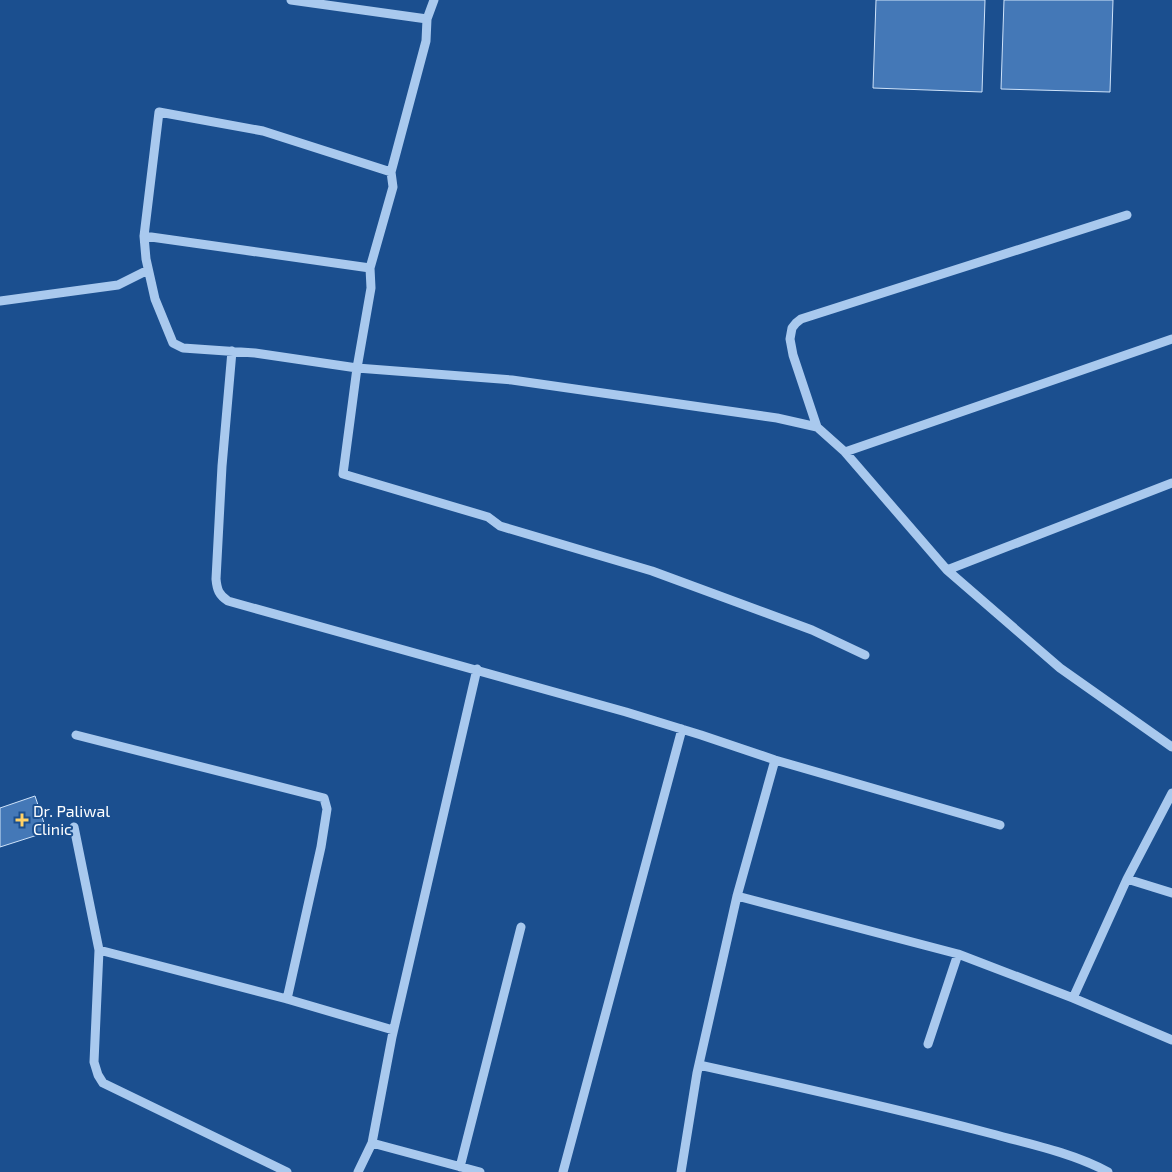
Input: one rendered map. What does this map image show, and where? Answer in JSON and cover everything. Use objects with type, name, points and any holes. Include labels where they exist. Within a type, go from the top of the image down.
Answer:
[{"type":"street","points":[[291,0],[427,19]]},
{"type":"street","points":[[434,0],[427,19],[426,41],[391,172],[393,187],[370,268],[372,288],[356,368],[343,474],[488,518],[500,526],[652,571],[812,630],[865,655]]},
{"type":"street","points":[[391,172],[263,131],[159,112],[144,236],[148,270],[155,298],[173,343],[183,348],[232,351],[356,368],[512,380],[777,418],[817,427],[845,452],[947,570],[1060,668],[1172,747]]},
{"type":"street","points":[[817,427],[793,355],[790,339],[792,328],[801,319],[1128,215]]},
{"type":"street","points":[[144,236],[370,268]]},
{"type":"street","points":[[0,301],[118,285],[148,270]]},
{"type":"street","points":[[845,452],[1172,339]]},
{"type":"street","points":[[232,351],[222,466],[216,579],[216,588],[220,596],[228,601],[477,669],[682,729],[775,760],[1000,825]]},
{"type":"street","points":[[947,570],[1172,483]]},
{"type":"street","points":[[358,1172],[372,1143],[393,1030],[477,669]]},
{"type":"street","points":[[563,1172],[682,729]]},
{"type":"street","points":[[76,735],[324,798],[327,809],[321,847],[287,999]]},
{"type":"street","points":[[681,1172],[699,1065],[737,896],[775,760]]},
{"type":"street","points":[[1073,998],[1127,879],[1172,793]]},
{"type":"street","points":[[74,827],[99,950],[94,1062],[98,1075],[104,1083],[287,1172]]},
{"type":"street","points":[[1127,879],[1172,892]]},
{"type":"street","points":[[737,896],[958,954],[1073,998],[1172,1040]]},
{"type":"street","points":[[460,1167],[521,927]]},
{"type":"street","points":[[99,950],[287,999],[393,1030]]},
{"type":"street","points":[[928,1044],[958,954]]},
{"type":"street","points":[[699,1065],[914,1113],[1037,1146],[1096,1165],[1108,1172]]},
{"type":"street","points":[[372,1143],[480,1172]]},
{"type":"building","points":[[876,0],[985,0],[982,92],[873,88]]},
{"type":"building","points":[[1004,0],[1113,0],[1110,92],[1001,89]]},
{"type":"building","name":"Dr. Paliwal Clinic","points":[[35,796],[47,832],[0,847],[0,808]]},
{"type":"place","name":"Dr. Paliwal Clinic","points":[[22,820]]}]
